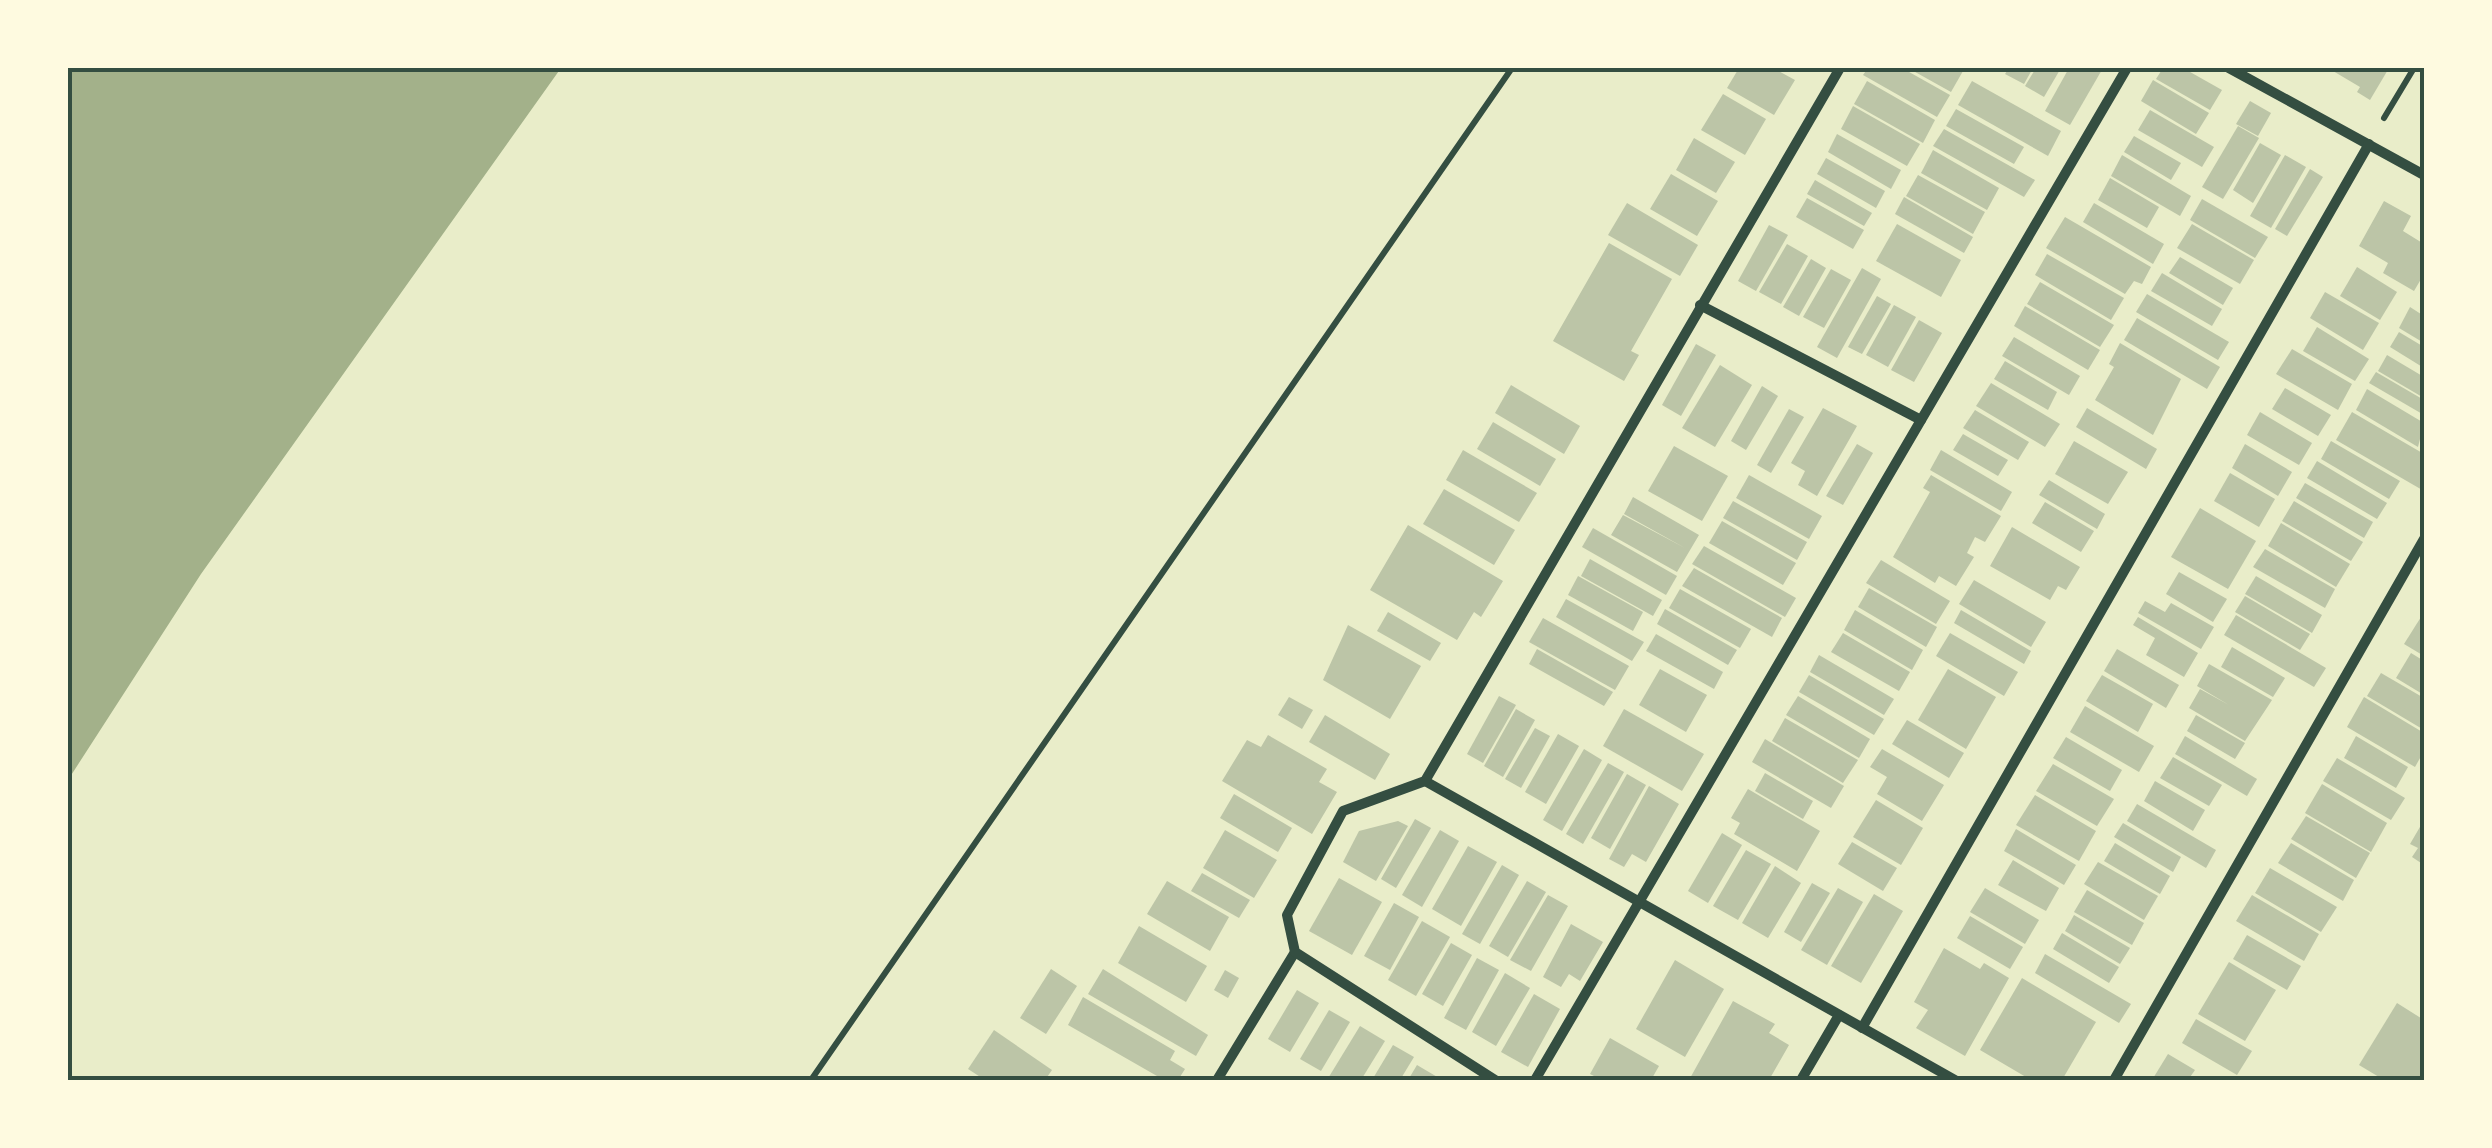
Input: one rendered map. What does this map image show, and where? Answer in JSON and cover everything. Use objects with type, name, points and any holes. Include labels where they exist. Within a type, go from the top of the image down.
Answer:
[{"type":"street","points":[[1217,1080],[1295,952],[1287,915],[1343,811],[1425,781],[1840,68]]},
{"type":"street","points":[[1535,1080],[2127,68]]},
{"type":"street","points":[[2229,68],[2424,175]]},
{"type":"street","points":[[1862,1028],[2369,144]]},
{"type":"street","points":[[1700,305],[1921,420]]},
{"type":"street","points":[[2114,1080],[2424,539]]},
{"type":"street","points":[[1425,781],[1955,1080]]},
{"type":"street","points":[[1295,952],[1495,1080]]},
{"type":"street","points":[[1801,1080],[1838,1016]]},
{"type":"path","points":[[811,1080],[1512,68]]},
{"type":"path","points":[[2369,144],[2414,68]]},
{"type":"shaded area","points":[[68,68],[561,68],[201,574],[68,780]]},
{"type":"building","points":[[1739,68],[1773,68],[1795,80],[1774,115],[1727,88]]},
{"type":"building","points":[[1868,68],[1902,68],[1950,95],[1937,117],[1863,75]]},
{"type":"building","points":[[1908,68],[1957,68],[1963,71],[1951,92]]},
{"type":"building","points":[[2009,68],[2033,68],[2024,84],[2005,74]]},
{"type":"building","points":[[2036,68],[2061,68],[2044,97],[2025,86]]},
{"type":"building","points":[[2069,68],[2103,68],[2070,125],[2045,111]]},
{"type":"building","points":[[2163,68],[2183,68],[2222,90],[2210,110],[2156,79]]},
{"type":"building","points":[[2389,68],[2370,100],[2357,92],[2360,87],[2333,71]]},
{"type":"building","points":[[2153,80],[2209,113],[2196,134],[2141,101]]},
{"type":"building","points":[[1867,81],[1935,120],[1923,143],[1854,104]]},
{"type":"building","points":[[1972,81],[2061,131],[2048,156],[1958,105]]},
{"type":"building","points":[[1723,94],[1766,119],[1745,155],[1701,130]]},
{"type":"building","points":[[2250,101],[2271,113],[2258,136],[2236,124]]},
{"type":"building","points":[[1853,106],[1920,144],[1907,166],[1841,129]]},
{"type":"building","points":[[1956,109],[2024,147],[2014,164],[1946,126]]},
{"type":"building","points":[[2150,110],[2214,147],[2202,167],[2138,130]]},
{"type":"building","points":[[2238,126],[2259,138],[2223,199],[2202,187]]},
{"type":"building","points":[[1944,129],[2035,180],[2024,197],[1933,146]]},
{"type":"building","points":[[1837,134],[1901,170],[1891,189],[1828,152]]},
{"type":"building","points":[[2134,136],[2181,163],[2171,180],[2124,152]]},
{"type":"building","points":[[1694,138],[1735,162],[1716,193],[1676,170]]},
{"type":"building","points":[[2260,143],[2281,155],[2253,203],[2233,190]]},
{"type":"building","points":[[1933,150],[1999,188],[1987,210],[1921,173]]},
{"type":"building","points":[[2122,155],[2191,196],[2180,216],[2111,176]]},
{"type":"building","points":[[2285,155],[2306,167],[2271,228],[2250,216]]},
{"type":"building","points":[[1826,158],[1885,191],[1876,208],[1817,174]]},
{"type":"building","points":[[2310,169],[2323,177],[2287,236],[2275,229]]},
{"type":"building","points":[[1671,174],[1718,201],[1697,236],[1650,209]]},
{"type":"building","points":[[1918,175],[1985,212],[1973,234],[1906,196]]},
{"type":"building","points":[[2110,178],[2159,207],[2147,228],[2098,200]]},
{"type":"building","points":[[1815,180],[1872,213],[1864,226],[1807,194]]},
{"type":"building","points":[[1904,197],[1973,237],[1964,253],[1895,214]]},
{"type":"building","points":[[1807,198],[1864,230],[1853,249],[1796,217]]},
{"type":"building","points":[[2202,199],[2268,237],[2255,258],[2190,220]]},
{"type":"building","points":[[2384,201],[2411,216],[2403,231],[2424,244],[2424,274],[2414,291],[2383,273],[2388,263],[2359,246]]},
{"type":"building","points":[[1627,203],[1698,245],[1680,276],[1608,235]]},
{"type":"building","points":[[2094,203],[2164,244],[2153,264],[2083,222]]},
{"type":"building","points":[[2065,217],[2151,267],[2142,284],[2134,281],[2125,294],[2046,248]]},
{"type":"building","points":[[1897,224],[1961,260],[1941,297],[1876,261]]},
{"type":"building","points":[[2192,224],[2254,260],[2240,284],[2177,248]]},
{"type":"building","points":[[1769,225],[1788,235],[1756,291],[1738,281]]},
{"type":"building","points":[[1609,243],[1672,279],[1631,351],[1639,355],[1624,381],[1553,341]]},
{"type":"building","points":[[1787,244],[1808,256],[1781,304],[1759,292]]},
{"type":"building","points":[[2047,254],[2124,298],[2111,320],[2035,275]]},
{"type":"building","points":[[2180,257],[2233,288],[2223,305],[2169,273]]},
{"type":"building","points":[[1811,259],[1826,268],[1799,316],[1783,307]]},
{"type":"building","points":[[2357,267],[2397,292],[2380,320],[2340,296]]},
{"type":"building","points":[[1862,268],[1881,279],[1837,358],[1817,347]]},
{"type":"building","points":[[1831,269],[1851,280],[1824,328],[1803,317]]},
{"type":"building","points":[[2162,273],[2222,309],[2212,326],[2151,291]]},
{"type":"building","points":[[2040,282],[2114,325],[2100,347],[2027,304]]},
{"type":"building","points":[[2325,292],[2379,323],[2363,350],[2310,318]]},
{"type":"building","points":[[2147,294],[2229,342],[2218,360],[2136,312]]},
{"type":"building","points":[[1877,296],[1891,304],[1862,354],[1848,347]]},
{"type":"building","points":[[1894,305],[1916,317],[1888,367],[1866,355]]},
{"type":"building","points":[[2025,306],[2100,350],[2088,370],[2014,326]]},
{"type":"building","points":[[2410,307],[2424,316],[2424,343],[2399,328]]},
{"type":"building","points":[[2137,318],[2220,367],[2207,389],[2124,340]]},
{"type":"building","points":[[1919,320],[1942,333],[1914,382],[1891,370]]},
{"type":"building","points":[[2317,327],[2369,359],[2355,381],[2303,351]]},
{"type":"building","points":[[2399,332],[2424,347],[2424,368],[2390,347]]},
{"type":"building","points":[[2014,337],[2080,376],[2069,395],[2002,356]]},
{"type":"building","points":[[2120,343],[2181,379],[2153,435],[2095,400],[2114,367],[2109,364]]},
{"type":"building","points":[[1696,344],[1716,355],[1681,416],[1662,405]]},
{"type":"building","points":[[2292,349],[2352,384],[2338,410],[2276,374]]},
{"type":"building","points":[[2387,355],[2424,377],[2424,398],[2378,371]]},
{"type":"building","points":[[2005,361],[2057,392],[2048,410],[1994,379]]},
{"type":"building","points":[[1720,365],[1752,385],[1715,447],[1682,428]]},
{"type":"building","points":[[2376,372],[2424,400],[2424,415],[2369,383]]},
{"type":"building","points":[[1991,383],[2060,424],[2045,447],[1976,406]]},
{"type":"building","points":[[1511,385],[1580,426],[1564,454],[1495,413]]},
{"type":"building","points":[[1762,386],[1778,396],[1746,450],[1731,441]]},
{"type":"building","points":[[2285,388],[2331,415],[2318,436],[2272,409]]},
{"type":"building","points":[[2367,389],[2424,423],[2418,447],[2356,410]]},
{"type":"building","points":[[1823,408],[1857,426],[1817,496],[1798,485],[1805,471],[1791,463]]},
{"type":"building","points":[[2087,408],[2157,449],[2146,469],[2076,427]]},
{"type":"building","points":[[1789,409],[1804,417],[1771,473],[1757,465]]},
{"type":"building","points":[[1975,410],[2029,442],[2018,460],[1963,428]]},
{"type":"building","points":[[2260,412],[2312,443],[2299,465],[2247,435]]},
{"type":"building","points":[[2352,412],[2424,454],[2424,491],[2336,440]]},
{"type":"building","points":[[1493,422],[1556,459],[1540,486],[1477,449]]},
{"type":"building","points":[[1963,434],[2008,460],[1998,476],[1953,450]]},
{"type":"building","points":[[2074,441],[2128,472],[2108,504],[2055,474]]},
{"type":"building","points":[[2331,441],[2400,481],[2389,499],[2321,459]]},
{"type":"building","points":[[1857,444],[1873,453],[1843,505],[1826,496]]},
{"type":"building","points":[[2245,444],[2292,472],[2278,496],[2232,468]]},
{"type":"building","points":[[1674,446],[1728,476],[1702,521],[1648,491]]},
{"type":"building","points":[[1463,450],[1537,493],[1519,522],[1446,480]]},
{"type":"building","points":[[1941,450],[2012,492],[2001,511],[1930,470]]},
{"type":"building","points":[[2317,461],[2387,503],[2377,519],[2307,478]]},
{"type":"building","points":[[2230,473],[2275,499],[2259,527],[2214,501]]},
{"type":"building","points":[[1749,475],[1822,516],[1809,539],[1736,498]]},
{"type":"building","points":[[1931,475],[2001,516],[1985,542],[1975,537],[1967,553],[1974,557],[1956,586],[1939,576],[1935,583],[1893,557],[1930,492],[1923,488]]},
{"type":"building","points":[[2049,480],[2105,514],[2097,529],[2039,495]]},
{"type":"building","points":[[2305,483],[2373,522],[2364,538],[2296,498]]},
{"type":"building","points":[[1444,489],[1515,530],[1494,565],[1423,524]]},
{"type":"building","points":[[1633,497],[1699,535],[1677,572],[1611,535],[1623,515],[1685,548],[1624,514]]},
{"type":"building","points":[[1733,501],[1807,542],[1797,560],[1723,518]]},
{"type":"building","points":[[2294,501],[2363,542],[2351,561],[2282,521]]},
{"type":"building","points":[[2045,502],[2094,531],[2081,552],[2032,523]]},
{"type":"building","points":[[2200,508],[2256,541],[2228,589],[2171,557]]},
{"type":"building","points":[[1722,521],[1796,563],[1783,585],[1709,543]]},
{"type":"building","points":[[2281,523],[2350,564],[2336,587],[2268,546]]},
{"type":"building","points":[[1408,525],[1503,581],[1481,617],[1474,612],[1457,640],[1370,590]]},
{"type":"building","points":[[2012,527],[2080,567],[2066,590],[2058,586],[2050,600],[1990,566]]},
{"type":"building","points":[[1593,528],[1677,576],[1666,595],[1582,547]]},
{"type":"building","points":[[1704,546],[1796,598],[1785,617],[1692,564]]},
{"type":"building","points":[[2265,549],[2335,589],[2325,608],[2253,567]]},
{"type":"building","points":[[1590,559],[1662,600],[1653,616],[1581,576]]},
{"type":"building","points":[[1881,560],[1950,601],[1936,624],[1866,583]]},
{"type":"building","points":[[1694,568],[1782,618],[1772,637],[1682,586]]},
{"type":"building","points":[[2179,572],[2227,599],[2213,622],[2166,594]]},
{"type":"building","points":[[1578,576],[1643,612],[1633,631],[1568,595]]},
{"type":"building","points":[[2256,576],[2322,615],[2312,633],[2245,594]]},
{"type":"building","points":[[1974,580],[2046,622],[2031,647],[1959,604]]},
{"type":"building","points":[[1869,588],[1937,627],[1926,647],[1858,607]]},
{"type":"building","points":[[1680,589],[1751,629],[1740,648],[1669,608]]},
{"type":"building","points":[[2245,596],[2310,634],[2300,650],[2235,612]]},
{"type":"building","points":[[1566,599],[1644,642],[1632,661],[1556,617]]},
{"type":"building","points":[[2145,601],[2165,612],[2171,603],[2214,627],[2201,649],[2138,613]]},
{"type":"building","points":[[1665,609],[1737,650],[1728,665],[1657,624]]},
{"type":"building","points":[[1855,610],[1923,650],[1912,670],[1844,630]]},
{"type":"building","points":[[1961,610],[2031,651],[2024,664],[1954,623]]},
{"type":"building","points":[[1388,612],[1441,643],[1430,661],[1377,631]]},
{"type":"building","points":[[2236,615],[2326,668],[2314,687],[2224,635]]},
{"type":"building","points":[[2138,617],[2198,653],[2184,677],[2146,655],[2155,638],[2133,625]]},
{"type":"building","points":[[2421,617],[2424,619],[2424,656],[2404,644]]},
{"type":"building","points":[[1543,618],[1629,666],[1615,690],[1529,642]]},
{"type":"building","points":[[1348,625],[1421,666],[1390,719],[1323,680]]},
{"type":"building","points":[[1843,633],[1910,672],[1899,691],[1831,652]]},
{"type":"building","points":[[1950,633],[2018,672],[2004,696],[1936,656]]},
{"type":"building","points":[[1656,634],[1723,672],[1714,689],[1646,651]]},
{"type":"building","points":[[2232,647],[2285,678],[2273,697],[2221,667]]},
{"type":"building","points":[[1537,649],[1613,692],[1604,706],[1529,664]]},
{"type":"building","points":[[2117,649],[2179,685],[2166,708],[2104,671]]},
{"type":"building","points":[[2411,653],[2424,661],[2424,695],[2396,678]]},
{"type":"building","points":[[1819,655],[1894,699],[1884,715],[1810,672]]},
{"type":"building","points":[[2209,664],[2272,700],[2245,741],[2189,708],[2200,689],[2229,705],[2197,686]]},
{"type":"building","points":[[1660,669],[1707,695],[1686,732],[1639,705]]},
{"type":"building","points":[[1948,669],[1996,697],[1966,749],[1918,720]]},
{"type":"building","points":[[2381,673],[2424,698],[2424,730],[2367,696]]},
{"type":"building","points":[[1809,675],[1884,719],[1874,735],[1799,692]]},
{"type":"building","points":[[2102,675],[2153,704],[2138,732],[2086,701]]},
{"type":"building","points":[[1499,696],[1516,705],[1483,763],[1467,754]]},
{"type":"building","points":[[1798,696],[1870,739],[1859,758],[1786,715]]},
{"type":"building","points":[[1289,697],[1313,710],[1302,729],[1278,715]]},
{"type":"building","points":[[2364,697],[2424,733],[2424,751],[2415,767],[2347,727]]},
{"type":"building","points":[[2085,706],[2154,746],[2139,772],[2070,732]]},
{"type":"building","points":[[1516,709],[1535,720],[1503,777],[1484,766]]},
{"type":"building","points":[[1624,709],[1704,754],[1682,791],[1603,746]]},
{"type":"building","points":[[1325,715],[1390,754],[1375,780],[1309,742]]},
{"type":"building","points":[[2196,715],[2245,743],[2235,759],[2187,731]]},
{"type":"building","points":[[1785,718],[1858,760],[1843,783],[1772,741]]},
{"type":"building","points":[[1907,720],[1964,753],[1949,778],[1892,744]]},
{"type":"building","points":[[1535,728],[1550,736],[1521,788],[1505,779]]},
{"type":"building","points":[[1558,734],[1579,746],[1546,804],[1525,792]]},
{"type":"building","points":[[1268,735],[1327,769],[1319,782],[1337,792],[1312,834],[1222,781],[1247,740],[1261,747]]},
{"type":"building","points":[[2185,736],[2257,779],[2247,796],[2175,754]]},
{"type":"building","points":[[2356,736],[2408,767],[2396,788],[2344,758]]},
{"type":"building","points":[[2066,737],[2122,770],[2110,791],[2053,758]]},
{"type":"building","points":[[1765,739],[1844,786],[1831,808],[1752,762]]},
{"type":"building","points":[[1584,749],[1602,760],[1562,831],[1543,820]]},
{"type":"building","points":[[1882,749],[1944,785],[1922,821],[1877,794],[1887,777],[1870,767]]},
{"type":"building","points":[[2173,757],[2222,785],[2209,806],[2160,778]]},
{"type":"building","points":[[2337,758],[2405,798],[2391,820],[2323,781]]},
{"type":"building","points":[[1608,763],[1624,772],[1583,844],[1566,834]]},
{"type":"building","points":[[2053,764],[2114,799],[2097,826],[2036,791]]},
{"type":"building","points":[[1765,773],[1813,801],[1803,819],[1755,791]]},
{"type":"building","points":[[1627,774],[1646,785],[1610,849],[1591,838]]},
{"type":"building","points":[[2155,781],[2205,810],[2193,831],[2144,801]]},
{"type":"building","points":[[2322,784],[2387,823],[2371,852],[2305,813]]},
{"type":"building","points":[[1649,786],[1679,804],[1646,862],[1632,854],[1624,867],[1609,859]]},
{"type":"building","points":[[1748,789],[1820,831],[1797,871],[1734,834],[1740,823],[1731,818]]},
{"type":"building","points":[[1234,794],[1292,828],[1278,852],[1220,818]]},
{"type":"building","points":[[2035,795],[2096,831],[2079,861],[2016,825]]},
{"type":"building","points":[[1876,800],[1923,828],[1901,865],[1853,837]]},
{"type":"building","points":[[2137,804],[2216,850],[2206,868],[2127,821]]},
{"type":"building","points":[[2306,816],[2370,853],[2356,878],[2291,839]]},
{"type":"building","points":[[1415,819],[1431,828],[1396,888],[1381,879]]},
{"type":"building","points":[[2424,820],[2424,865],[2412,857],[2418,848],[2410,844]]},
{"type":"building","points":[[1398,821],[1408,826],[1376,881],[1343,862],[1359,831]]},
{"type":"building","points":[[2123,823],[2181,857],[2173,872],[2114,837]]},
{"type":"building","points":[[2016,829],[2076,865],[2064,885],[2004,851]]},
{"type":"building","points":[[1225,830],[1277,860],[1254,898],[1203,868]]},
{"type":"building","points":[[1440,830],[1459,841],[1422,907],[1402,895]]},
{"type":"building","points":[[1722,833],[1742,845],[1708,903],[1688,891]]},
{"type":"building","points":[[1852,842],[1897,868],[1883,891],[1838,864]]},
{"type":"building","points":[[2115,843],[2170,876],[2160,894],[2104,861]]},
{"type":"building","points":[[2291,843],[2354,880],[2343,901],[2278,863]]},
{"type":"building","points":[[1468,846],[1497,862],[1461,926],[1432,909]]},
{"type":"building","points":[[1746,850],[1771,864],[1738,920],[1713,906]]},
{"type":"building","points":[[2013,860],[2059,888],[2046,911],[1998,885]]},
{"type":"building","points":[[2098,862],[2158,896],[2144,920],[2084,884]]},
{"type":"building","points":[[1502,865],[1519,875],[1480,944],[1462,934]]},
{"type":"building","points":[[1775,866],[1801,883],[1768,938],[1742,923]]},
{"type":"building","points":[[2270,868],[2337,907],[2321,932],[2255,893]]},
{"type":"building","points":[[1202,873],[1250,900],[1239,918],[1191,891]]},
{"type":"building","points":[[1339,878],[1382,902],[1352,955],[1309,931]]},
{"type":"building","points":[[1167,881],[1229,917],[1210,951],[1147,914]]},
{"type":"building","points":[[1527,881],[1546,892],[1508,957],[1489,946]]},
{"type":"building","points":[[1812,883],[1830,893],[1801,942],[1784,932]]},
{"type":"building","points":[[1838,888],[1863,902],[1827,965],[1801,950]]},
{"type":"building","points":[[1985,888],[2039,920],[2025,944],[1970,912]]},
{"type":"building","points":[[2087,890],[2144,923],[2132,945],[2074,912]]},
{"type":"building","points":[[1874,894],[1903,911],[1861,983],[1831,966]]},
{"type":"building","points":[[1548,895],[1568,906],[1531,971],[1510,960]]},
{"type":"building","points":[[2252,895],[2319,934],[2304,961],[2236,921]]},
{"type":"building","points":[[1394,903],[1419,917],[1390,970],[1364,956]]},
{"type":"building","points":[[2074,915],[2130,948],[2120,964],[2065,931]]},
{"type":"building","points":[[1970,916],[2023,947],[2010,969],[1957,938]]},
{"type":"building","points":[[1422,921],[1450,937],[1416,996],[1388,980]]},
{"type":"building","points":[[1571,924],[1603,942],[1580,981],[1569,974],[1561,987],[1543,977]]},
{"type":"building","points":[[1139,926],[1207,966],[1186,1002],[1118,963]]},
{"type":"building","points":[[2062,933],[2119,967],[2109,983],[2053,949]]},
{"type":"building","points":[[2247,935],[2301,966],[2287,990],[2233,959]]},
{"type":"building","points":[[1451,943],[1472,955],[1443,1006],[1422,994]]},
{"type":"building","points":[[1944,948],[1980,969],[1984,963],[2009,978],[1965,1056],[1916,1028],[1928,1010],[1914,1002]]},
{"type":"building","points":[[2045,954],[2131,1004],[2119,1023],[2035,973]]},
{"type":"building","points":[[1477,958],[1499,970],[1466,1030],[1444,1018]]},
{"type":"building","points":[[1675,960],[1724,989],[1685,1057],[1636,1029]]},
{"type":"building","points":[[2229,962],[2276,990],[2245,1041],[2198,1014]]},
{"type":"building","points":[[1051,969],[1077,986],[1046,1034],[1020,1018]]},
{"type":"building","points":[[1103,969],[1208,1035],[1196,1056],[1088,994]]},
{"type":"building","points":[[1225,970],[1239,978],[1228,998],[1214,990]]},
{"type":"building","points":[[1505,973],[1530,988],[1496,1046],[1472,1032]]},
{"type":"building","points":[[2022,978],[2096,1022],[2062,1080],[2031,1080],[1980,1050]]},
{"type":"building","points":[[1297,990],[1319,1003],[1290,1052],[1268,1039]]},
{"type":"building","points":[[1534,994],[1560,1009],[1528,1067],[1501,1052]]},
{"type":"building","points":[[1083,997],[1175,1051],[1170,1060],[1185,1069],[1178,1080],[1164,1080],[1068,1025]]},
{"type":"building","points":[[1733,1001],[1775,1024],[1769,1033],[1789,1045],[1769,1080],[1689,1080]]},
{"type":"building","points":[[2397,1003],[2424,1020],[2424,1080],[2384,1080],[2359,1065]]},
{"type":"building","points":[[1329,1010],[1350,1022],[1321,1071],[1300,1059]]},
{"type":"building","points":[[2196,1019],[2252,1051],[2237,1075],[2182,1043]]},
{"type":"building","points":[[1360,1026],[1385,1041],[1361,1080],[1327,1080]]},
{"type":"building","points":[[994,1030],[1052,1070],[1045,1080],[985,1080],[968,1069]]},
{"type":"building","points":[[1610,1038],[1659,1066],[1651,1080],[1602,1080],[1590,1074]]},
{"type":"building","points":[[1393,1045],[1414,1057],[1400,1080],[1372,1080]]},
{"type":"building","points":[[2168,1054],[2195,1070],[2188,1080],[2152,1080]]},
{"type":"building","points":[[1417,1065],[1439,1078],[1408,1080]]}]
